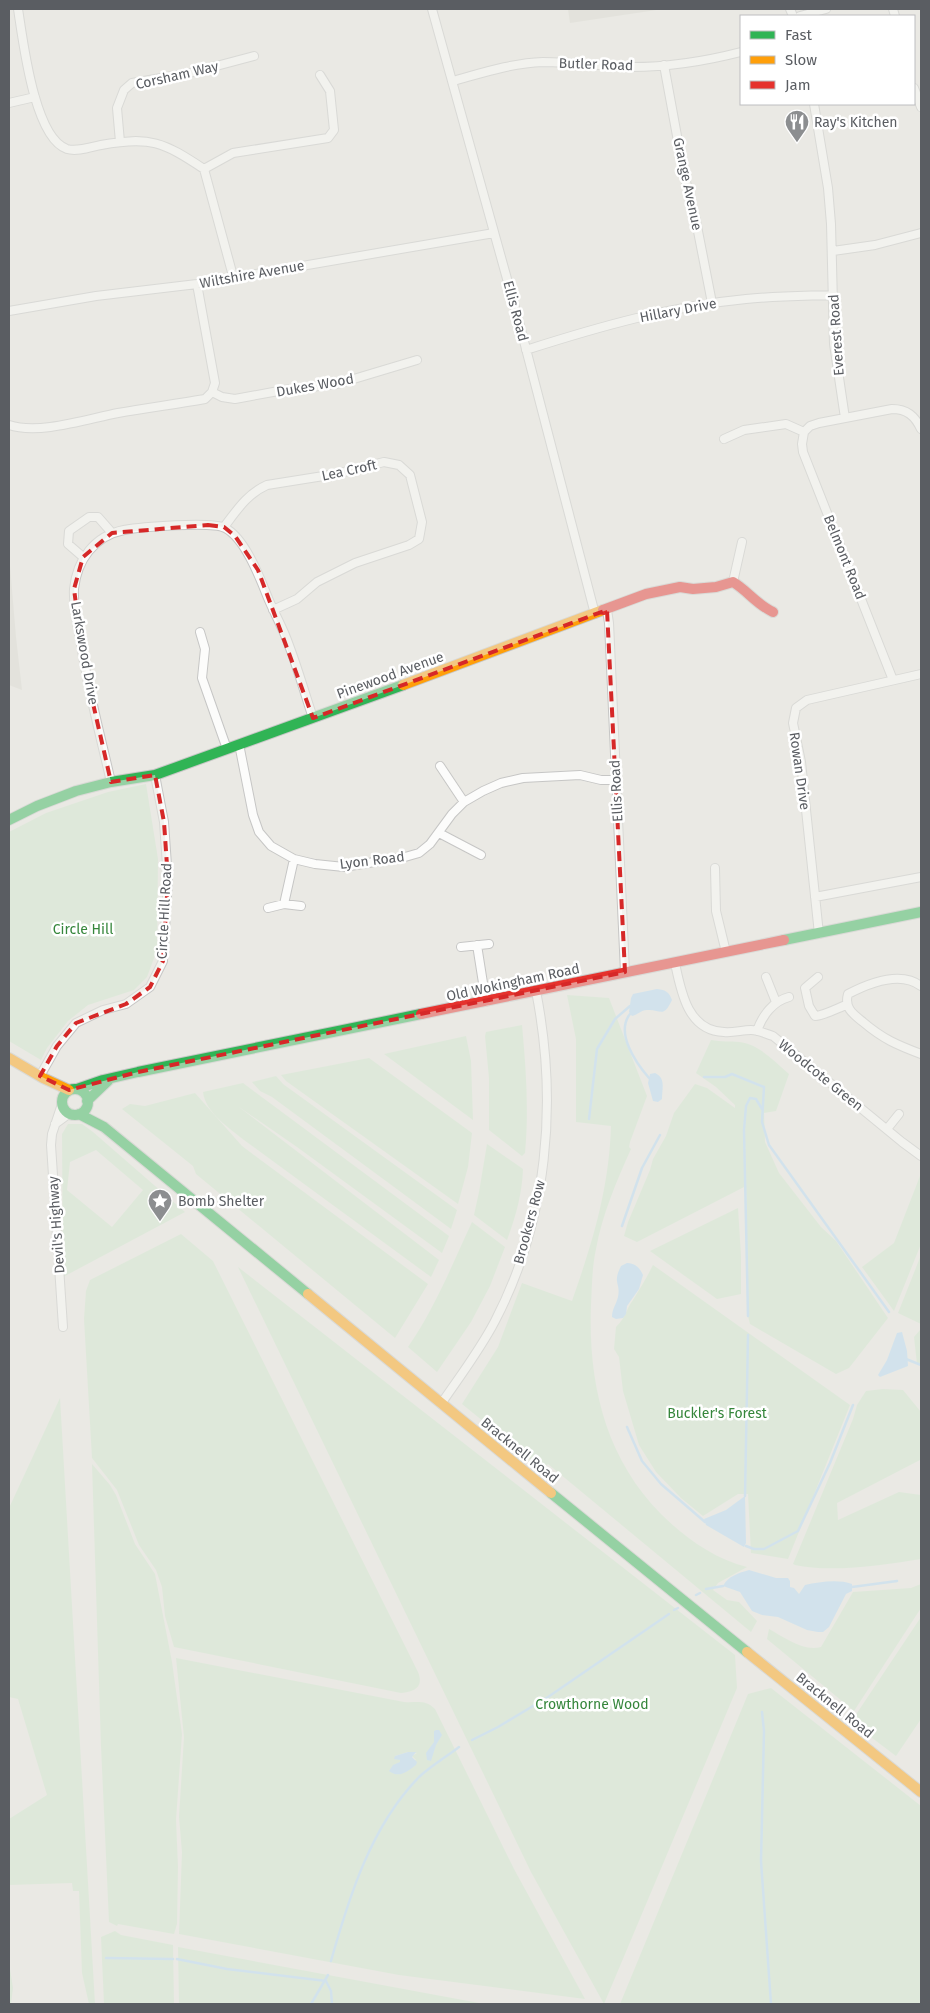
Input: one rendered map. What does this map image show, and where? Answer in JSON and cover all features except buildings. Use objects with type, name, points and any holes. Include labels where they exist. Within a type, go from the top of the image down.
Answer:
[{"type":"street","points":[[18,9],[25,54],[35,97],[45,128],[52,140],[67,149],[78,150],[120,142],[148,141],[171,148],[204,170],[233,276]]},
{"type":"street","name":"Ellis Road","points":[[432,9],[526,350],[596,614]]},
{"type":"street","points":[[804,15],[826,9]]},
{"type":"street","name":"Butler Road","points":[[453,81],[508,66],[542,62],[632,67],[664,65],[740,52]]},
{"type":"street","name":"Corsham Way","points":[[120,142],[117,108],[124,90],[132,83],[190,73],[254,56]]},
{"type":"street","name":"Grange Avenue","points":[[664,65],[684,174],[696,221],[712,303]]},
{"type":"street","points":[[204,170],[233,153],[328,138],[334,130],[330,91],[320,75]]},
{"type":"street","points":[[917,89],[921,107]]},
{"type":"street","points":[[9,103],[35,97]]},
{"type":"street","name":"Everest Road","points":[[814,105],[828,188],[833,251],[834,344],[845,418]]},
{"type":"street","name":"Wiltshire Avenue","points":[[9,311],[96,296],[197,284],[233,276],[494,233]]},
{"type":"street","points":[[833,251],[875,245],[921,233]]},
{"type":"street","points":[[9,426],[19,429],[74,424],[116,413],[205,399],[212,392],[215,383],[197,284]]},
{"type":"street","name":"Hillary Drive","points":[[526,350],[637,318],[712,303],[759,298],[834,295]]},
{"type":"street","name":"Dukes Wood","points":[[212,392],[222,397],[235,399],[284,390],[337,384],[417,360]]},
{"type":"street","points":[[724,439],[744,430],[786,424],[804,432],[810,426],[819,423],[899,409],[910,414],[921,429]]},
{"type":"street","name":"Belmont Road","points":[[804,432],[802,444],[804,452],[893,680]]},
{"type":"street","name":"Lea Croft","points":[[224,527],[243,501],[258,489],[267,485],[336,474],[384,462],[399,465],[410,475],[422,522],[420,538],[409,545],[355,563],[317,582],[297,599],[273,610]]},
{"type":"street","points":[[83,557],[68,544],[69,531],[89,517],[98,517],[112,533]]},
{"type":"street","name":"Larkswood Drive","points":[[111,782],[84,664],[76,614],[74,589],[83,557],[96,542],[112,533],[152,527],[208,525],[224,527]]},
{"type":"street","points":[[224,527],[235,536],[258,570],[273,610],[286,636],[313,718]]},
{"type":"street","points":[[742,542],[733,582],[740,586],[760,606],[773,612]]},
{"type":"street","name":"Pinewood Avenue","points":[[9,820],[76,791],[155,774],[227,749],[646,594],[680,587],[693,589],[716,587],[733,582]]},
{"type":"street","name":"Ellis Road","points":[[607,610],[625,972]]},
{"type":"street","points":[[200,632],[205,649],[202,678],[227,749]]},
{"type":"street","name":"Rowan Drive","points":[[819,934],[801,762],[793,723],[796,708],[807,700],[921,674]]},
{"type":"street","name":"Lyon Road","points":[[239,744],[253,815],[259,832],[271,846],[294,859],[316,864],[344,866],[405,857],[419,853],[464,802],[495,786],[523,778],[580,775],[601,780],[615,780]]},
{"type":"street","points":[[440,766],[464,802]]},
{"type":"street","name":"Circle Hill Road","points":[[42,1077],[57,1046],[76,1023],[103,1010],[126,1004],[150,987],[163,961],[168,880],[164,822],[155,774]]},
{"type":"street","points":[[438,833],[481,855]]},
{"type":"street","points":[[284,904],[294,859]]},
{"type":"street","points":[[715,868],[716,912],[726,952]]},
{"type":"street","points":[[815,897],[921,877]]},
{"type":"street","points":[[268,908],[284,904],[301,906]]},
{"type":"street","name":"Old Wokingham Road","points":[[73,1090],[110,1079],[921,912]]},
{"type":"street","points":[[461,947],[489,944]]},
{"type":"street","points":[[476,946],[486,1002]]},
{"type":"street","name":"Woodcote Green","points":[[675,964],[688,1009],[698,1022],[716,1032],[757,1031],[773,1036],[921,1156]]},
{"type":"street","points":[[766,977],[776,1002]]},
{"type":"street","points":[[818,978],[805,988],[809,1006],[815,1016],[821,1016],[846,1005]]},
{"type":"street","points":[[921,986],[908,979],[900,978],[872,984],[848,994],[846,1005],[850,1011],[884,1039],[901,1048],[921,1054]]},
{"type":"street","name":"Brookers Row","points":[[441,1404],[495,1322],[506,1298],[532,1223],[538,1198],[546,1138],[548,1088],[546,1057],[536,991]]},
{"type":"street","points":[[757,1031],[771,1007],[776,1002],[788,997]]},
{"type":"street","points":[[9,1058],[42,1077],[84,1093],[87,1103]]},
{"type":"street","points":[[42,1077],[62,1101],[66,1111],[75,1113]]},
{"type":"street","points":[[55,1124],[75,1113],[110,1079]]},
{"type":"street","points":[[62,1101],[73,1090]]},
{"type":"street","name":"Devil's Highway","points":[[62,1101],[52,1134],[51,1145],[62,1327]]},
{"type":"street","name":"Bracknell Road","points":[[87,1103],[104,1127]]},
{"type":"street","name":"Bracknell Road","points":[[75,1113],[104,1127],[441,1404],[921,1792]]},
{"type":"street","points":[[887,1129],[899,1114]]},
{"type":"highlighted area","points":[[208,525],[224,527],[235,536],[258,570],[313,718],[607,610],[625,972],[138,1072],[69,1090],[40,1076],[57,1046],[76,1023],[126,1004],[150,987],[163,961],[168,880],[164,822],[155,775],[111,782],[84,664],[74,589],[83,557],[112,533]]},
{"type":"shaded area","points":[[568,9],[663,9],[570,23]]},
{"type":"shaded area","points":[[9,554],[16,637],[22,690],[9,685]]},
{"type":"green space","name":"Circle Hill","points":[[146,784],[158,859],[157,950],[147,977],[134,990],[88,1005],[68,1021],[47,1048],[41,1060],[9,1041],[9,832],[46,813],[108,792]]},
{"type":"green space","points":[[567,995],[609,998],[647,1096],[630,1142],[629,1147],[631,1149],[606,1211],[599,1236],[592,1277],[591,1334],[593,1363],[604,1417],[613,1443],[626,1468],[642,1492],[661,1514],[680,1531],[711,1553],[747,1567],[718,1583],[713,1590],[727,1600],[739,1602],[757,1621],[751,1632],[548,1464],[542,1469],[462,1404],[498,1347],[522,1283],[572,1301],[599,1215],[610,1149],[611,1126],[576,1122],[576,1039]]},
{"type":"green space","points":[[522,1025],[527,1105],[525,1153],[522,1156],[489,1130],[489,1078],[485,1036],[486,1032]]},
{"type":"green space","points":[[466,1036],[471,1061],[473,1120],[384,1054]]},
{"type":"green space","points":[[711,1040],[746,1043],[753,1046],[766,1054],[789,1074],[776,1111],[764,1113],[765,1142],[779,1173],[821,1227],[836,1241],[888,1318],[849,1368],[836,1374],[750,1324],[748,1316],[746,1186],[637,1242],[624,1236],[653,1159],[666,1136],[674,1113],[695,1084],[707,1088],[735,1108],[735,1105],[716,1087],[696,1073]]},
{"type":"green space","points":[[369,1058],[472,1133],[468,1167],[458,1204],[286,1081],[281,1075]]},
{"type":"green space","points":[[276,1076],[283,1084],[457,1210],[451,1229],[272,1097],[260,1091],[252,1082]]},
{"type":"green space","points":[[243,1083],[449,1236],[442,1253],[239,1107],[439,1260],[431,1277],[244,1140],[213,1113],[208,1106],[203,1092]]},
{"type":"green space","points":[[195,1093],[242,1146],[428,1284],[395,1338],[196,1174],[193,1166],[122,1109],[130,1104],[145,1106]]},
{"type":"green space","points":[[68,1124],[82,1124],[185,1212],[63,1277],[62,1134]],"holes":[[[96,1150],[143,1190],[112,1227],[67,1190],[70,1162]]]},
{"type":"green space","points":[[487,1144],[523,1169],[518,1205],[507,1240],[474,1215]]},
{"type":"green space","points":[[920,1176],[921,1244],[894,1311],[862,1267],[894,1243]]},
{"type":"green space","points":[[738,1208],[741,1294],[717,1299],[650,1251]]},
{"type":"green space","points":[[472,1222],[505,1247],[490,1286],[471,1322],[437,1372],[408,1347],[435,1302]]},
{"type":"green space","points":[[181,1234],[213,1261],[418,1672],[420,1681],[414,1690],[401,1693],[174,1647],[165,1616],[162,1587],[156,1570],[139,1545],[117,1490],[92,1458],[84,1319],[86,1291],[90,1280]]},
{"type":"green space","points":[[921,1255],[921,1324],[898,1313]]},
{"type":"green space","name":"Buckler's Forest","points":[[653,1265],[850,1405],[788,1559],[751,1553],[748,1494],[738,1494],[703,1516],[681,1498],[656,1472],[639,1445],[623,1391],[619,1357],[614,1349],[616,1327],[624,1317]]},
{"type":"green space","name":"Crowthorne Wood","points":[[238,1267],[735,1655],[737,1688],[604,2004],[531,1872]]},
{"type":"green space","points":[[920,1330],[921,1366],[917,1364],[914,1337]]},
{"type":"green space","points":[[883,1389],[903,1390],[921,1412],[920,1460],[837,1503],[838,1520],[899,1492],[921,1495],[921,1559],[875,1566],[841,1568],[809,1567],[793,1564],[853,1419],[857,1405],[866,1391]]},
{"type":"green space","points":[[60,1398],[95,2004],[89,2004],[82,1973],[79,1891],[73,1891],[72,1883],[9,1885],[9,1819],[47,1795],[18,1699],[9,1697],[9,1508]]},
{"type":"green space","points":[[92,1464],[116,1495],[135,1544],[155,1574],[172,1662],[182,1734],[176,1820],[178,1867],[177,1924],[174,1934],[118,1924],[117,1926],[109,1922]]},
{"type":"green space","points":[[921,1584],[921,1608],[854,1711],[767,1639],[769,1629],[801,1646],[821,1647],[853,1592],[911,1588]]},
{"type":"green space","points":[[921,1617],[921,1719],[896,1756],[851,1722]]},
{"type":"green space","points":[[176,1658],[404,1702],[428,1704],[435,1709],[514,1869],[585,1999],[399,1975],[179,1934],[182,1852],[179,1817],[184,1737]],"holes":[[[408,1752],[417,1753],[412,1756],[416,1760],[400,1762],[395,1756]]]},
{"type":"green space","points":[[771,1688],[921,1806],[921,2004],[620,2004],[748,1694]]},
{"type":"green space","points":[[115,1931],[121,1935],[173,1945],[174,2004],[104,2004],[101,1937]]},
{"type":"green space","points":[[178,1947],[479,2003],[479,2004],[179,2004]]},
{"type":"green space","points":[[9,1963],[13,1988],[11,2004],[9,2004]]},
{"type":"water","points":[[657,989],[667,992],[671,997],[672,1000],[669,1006],[661,1012],[645,1010],[632,1016],[629,1012],[633,994]]},
{"type":"water","points":[[655,1073],[661,1078],[663,1084],[662,1099],[658,1102],[653,1101],[648,1083],[650,1074]]},
{"type":"water","points":[[627,1263],[637,1266],[643,1275],[639,1289],[627,1306],[626,1314],[623,1318],[616,1319],[612,1317],[618,1297],[617,1276],[621,1266]]},
{"type":"water","points":[[902,1332],[907,1351],[908,1366],[880,1377],[878,1375],[887,1360],[897,1333]]},
{"type":"water","points":[[745,1496],[746,1543],[744,1547],[706,1525],[704,1519],[726,1510]]},
{"type":"water","points":[[749,1570],[776,1578],[788,1578],[790,1587],[794,1588],[799,1594],[805,1585],[829,1582],[852,1584],[852,1591],[846,1594],[829,1627],[823,1632],[807,1630],[778,1617],[762,1615],[752,1611],[740,1592],[723,1586],[731,1577]]},
{"type":"water","points":[[439,1730],[442,1735],[436,1745],[431,1761],[427,1760],[426,1753],[434,1742],[434,1731]]},
{"type":"water","points":[[416,1752],[412,1757],[417,1762],[416,1765],[407,1772],[400,1774],[389,1771],[393,1765],[400,1762],[400,1760],[394,1759],[395,1756]]},
{"type":"waterway","points":[[589,1119],[597,1049],[615,1019],[630,1006]]},
{"type":"waterway","points":[[630,1014],[626,1022],[626,1039],[633,1056],[649,1078]]},
{"type":"waterway","points":[[704,1077],[725,1077],[732,1074],[764,1087],[762,1122],[769,1145],[889,1312]]},
{"type":"waterway","points":[[748,1316],[744,1130],[746,1106],[750,1098],[756,1099],[762,1109]]},
{"type":"waterway","points":[[622,1226],[642,1168],[660,1135]]},
{"type":"waterway","points":[[745,1496],[748,1335]]},
{"type":"waterway","points":[[906,1359],[921,1365]]},
{"type":"waterway","points":[[746,1546],[754,1549],[764,1549],[798,1531],[830,1463],[853,1405]]},
{"type":"waterway","points":[[627,1427],[642,1461],[661,1484],[705,1522]]},
{"type":"waterway","points":[[852,1587],[897,1581]]},
{"type":"waterway","points":[[706,1589],[723,1586]]},
{"type":"waterway","points":[[696,1595],[700,1593]]},
{"type":"waterway","points":[[674,1610],[678,1608]]},
{"type":"waterway","points":[[472,1740],[548,1697],[669,1614]]},
{"type":"waterway","points":[[762,1712],[764,1731],[761,1861],[771,2004]]},
{"type":"waterway","points":[[331,1961],[354,1888],[375,1840],[388,1817],[402,1796],[419,1777],[459,1747]]},
{"type":"waterway","points":[[106,1958],[173,1959]]},
{"type":"waterway","points":[[177,1959],[227,1969],[326,1981],[331,1991],[332,2004]]},
{"type":"waterway","points":[[311,2004],[328,1975]]},
{"type":"traffic: fast","points":[[9,820],[37,806],[76,791],[111,782],[155,775],[403,685]]},
{"type":"traffic: fast","points":[[784,940],[921,912]]},
{"type":"traffic: fast","points":[[77,1089],[103,1080],[138,1072],[421,1014]]},
{"type":"traffic: fast","points":[[87,1101],[108,1081]]},
{"type":"traffic: fast","points":[[75,1089],[84,1093],[88,1102],[84,1111],[75,1115],[66,1111],[62,1102],[66,1093],[75,1089]]},
{"type":"traffic: fast","points":[[79,1114],[104,1127],[308,1294]]},
{"type":"traffic: fast","points":[[551,1493],[747,1652]]},
{"type":"traffic: slow","points":[[403,685],[603,610]]},
{"type":"traffic: slow","points":[[9,1058],[43,1078],[69,1090]]},
{"type":"traffic: slow","points":[[308,1294],[551,1493]]},
{"type":"traffic: slow","points":[[747,1652],[921,1792]]},
{"type":"traffic: jam","points":[[603,610],[646,594],[680,587],[693,589],[716,587],[733,582],[773,612]]},
{"type":"traffic: jam","points":[[421,1014],[784,940]]},
{"type":"place","name":"Ray's Kitchen","points":[[797,143]]},
{"type":"place","name":"Bomb Shelter","points":[[160,1222]]}]
